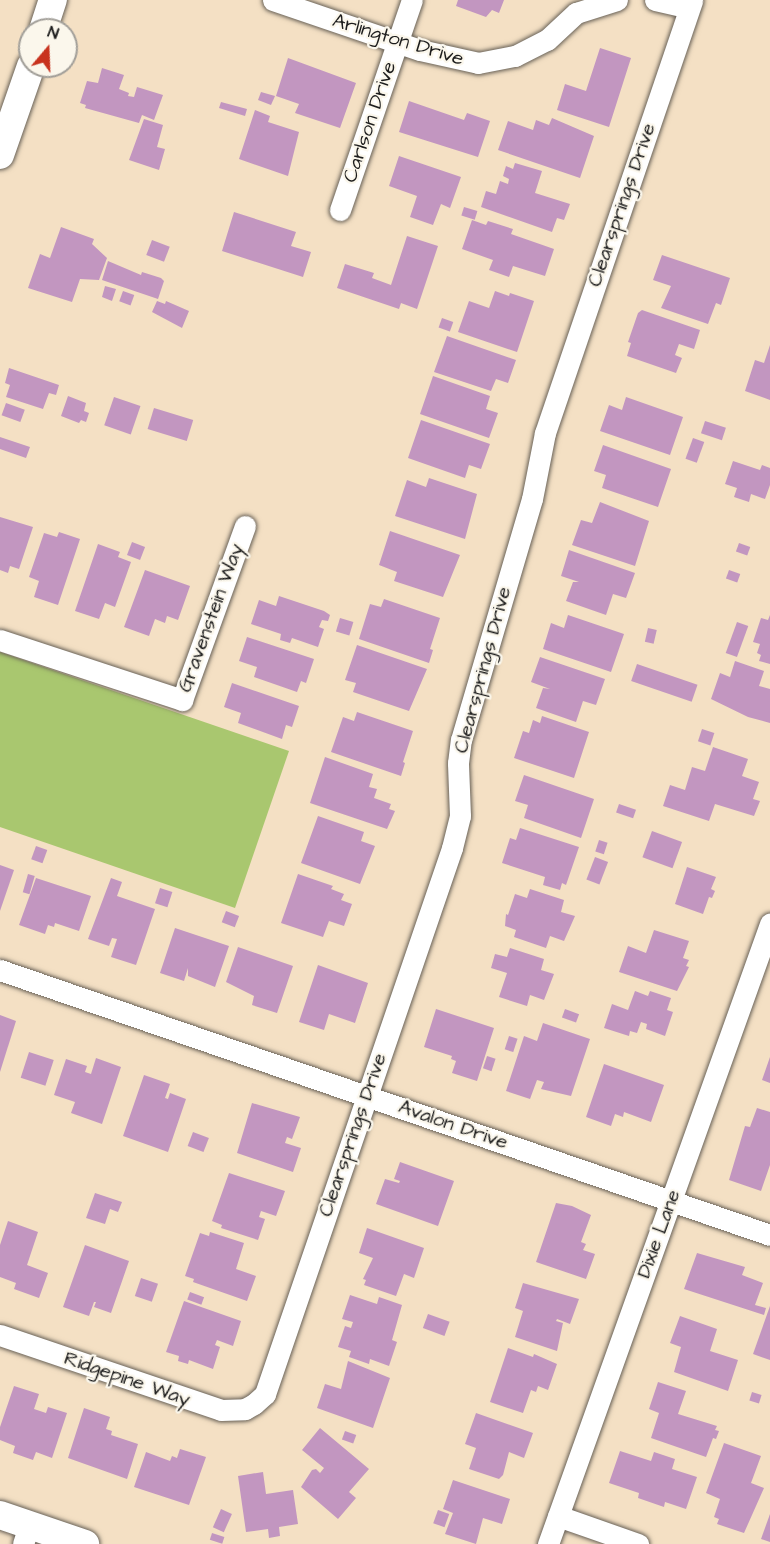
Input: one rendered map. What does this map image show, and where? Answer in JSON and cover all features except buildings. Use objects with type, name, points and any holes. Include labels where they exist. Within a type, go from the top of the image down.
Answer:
[{"type":"street","points":[[47,18],[53,0]]},
{"type":"street","name":"Arlington Drive","points":[[273,0],[440,56],[478,63],[506,58],[547,40],[576,13],[617,0]]},
{"type":"street","name":"Carlson Drive","points":[[340,210],[412,0]]},
{"type":"street","points":[[654,0],[691,4]]},
{"type":"street","name":"Clearsprings Drive","points":[[254,1404],[265,1394],[272,1379],[366,1095],[452,848],[460,816],[458,763],[461,740],[532,499],[545,433],[691,4]]},
{"type":"street","points":[[0,155],[27,78]]},
{"type":"street","name":"Gravenstein Way","points":[[0,640],[182,700],[245,526]]},
{"type":"street","name":"Dixie Lane","points":[[548,1544],[770,924]]},
{"type":"street","name":"Avalon Drive","points":[[0,970],[770,1234]]},
{"type":"street","name":"Ridgepine Way","points":[[0,1335],[199,1405],[233,1411],[254,1404]]},
{"type":"street","points":[[0,1515],[26,1535],[85,1544]]},
{"type":"street","points":[[558,1516],[638,1544]]},
{"type":"green space","points":[[0,652],[289,751],[235,908],[0,827]]}]
